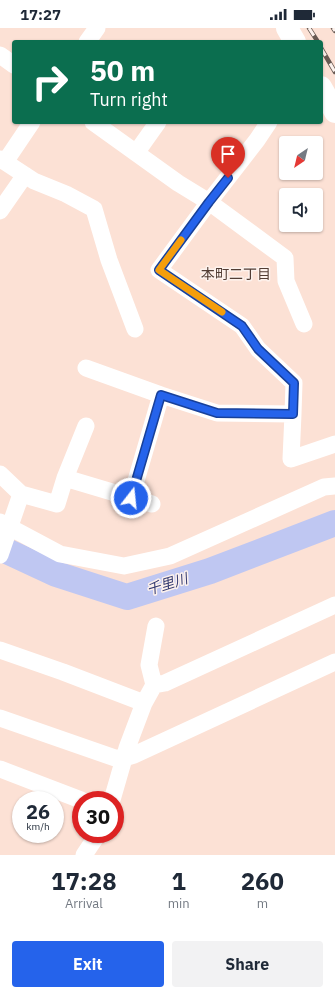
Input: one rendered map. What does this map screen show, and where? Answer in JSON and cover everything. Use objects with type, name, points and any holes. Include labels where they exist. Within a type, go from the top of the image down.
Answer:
[{"type":"highway","points":[[287,28],[294,40]]},
{"type":"highway","points":[[323,91],[335,112]]},
{"type":"street","points":[[89,40],[98,28]]},
{"type":"street","points":[[0,55],[12,64]]},
{"type":"street","points":[[31,124],[3,161],[34,181],[66,194],[94,209],[109,260],[135,329]]},
{"type":"street","points":[[96,124],[178,183],[209,202],[285,258],[286,281],[304,324]]},
{"type":"street","points":[[136,153],[157,124]]},
{"type":"street","points":[[268,124],[159,270],[242,326],[258,349],[294,383],[291,459],[335,444]]},
{"type":"street","points":[[0,211],[25,175]]},
{"type":"street","points":[[86,368],[217,413],[293,414]]},
{"type":"street","points":[[131,498],[161,395]]},
{"type":"street","points":[[0,474],[22,494],[57,504],[65,478],[86,426]]},
{"type":"street","points":[[65,478],[152,504]]},
{"type":"street","points":[[5,524],[60,554],[124,566],[170,556],[324,487],[335,486]]},
{"type":"street","points":[[0,555],[5,524],[22,494]]},
{"type":"street","points":[[154,685],[165,683],[335,605]]},
{"type":"street","points":[[115,791],[124,758],[144,702],[154,685],[149,665],[156,626]]},
{"type":"street","points":[[0,650],[144,702]]},
{"type":"street","points":[[0,718],[115,758],[124,758],[134,755],[335,662]]},
{"type":"street","points":[[0,768],[72,796]]},
{"type":"street","points":[[84,855],[92,843]]},
{"type":"waterway","name":"千里川","points":[[0,548],[56,574],[127,597],[210,571],[335,523]]},
{"type":"railway","points":[[309,28],[317,40]]},
{"type":"railway","points":[[323,51],[335,72]]},
{"type":"slow traffic","points":[[181,240],[159,270],[222,312]]},
{"type":"district","name":"本町二丁目","points":[[236,274]]},
{"type":"route","points":[[131,498],[161,395],[217,413],[293,414],[294,383],[258,349],[242,326],[159,270],[228,178]]}]
